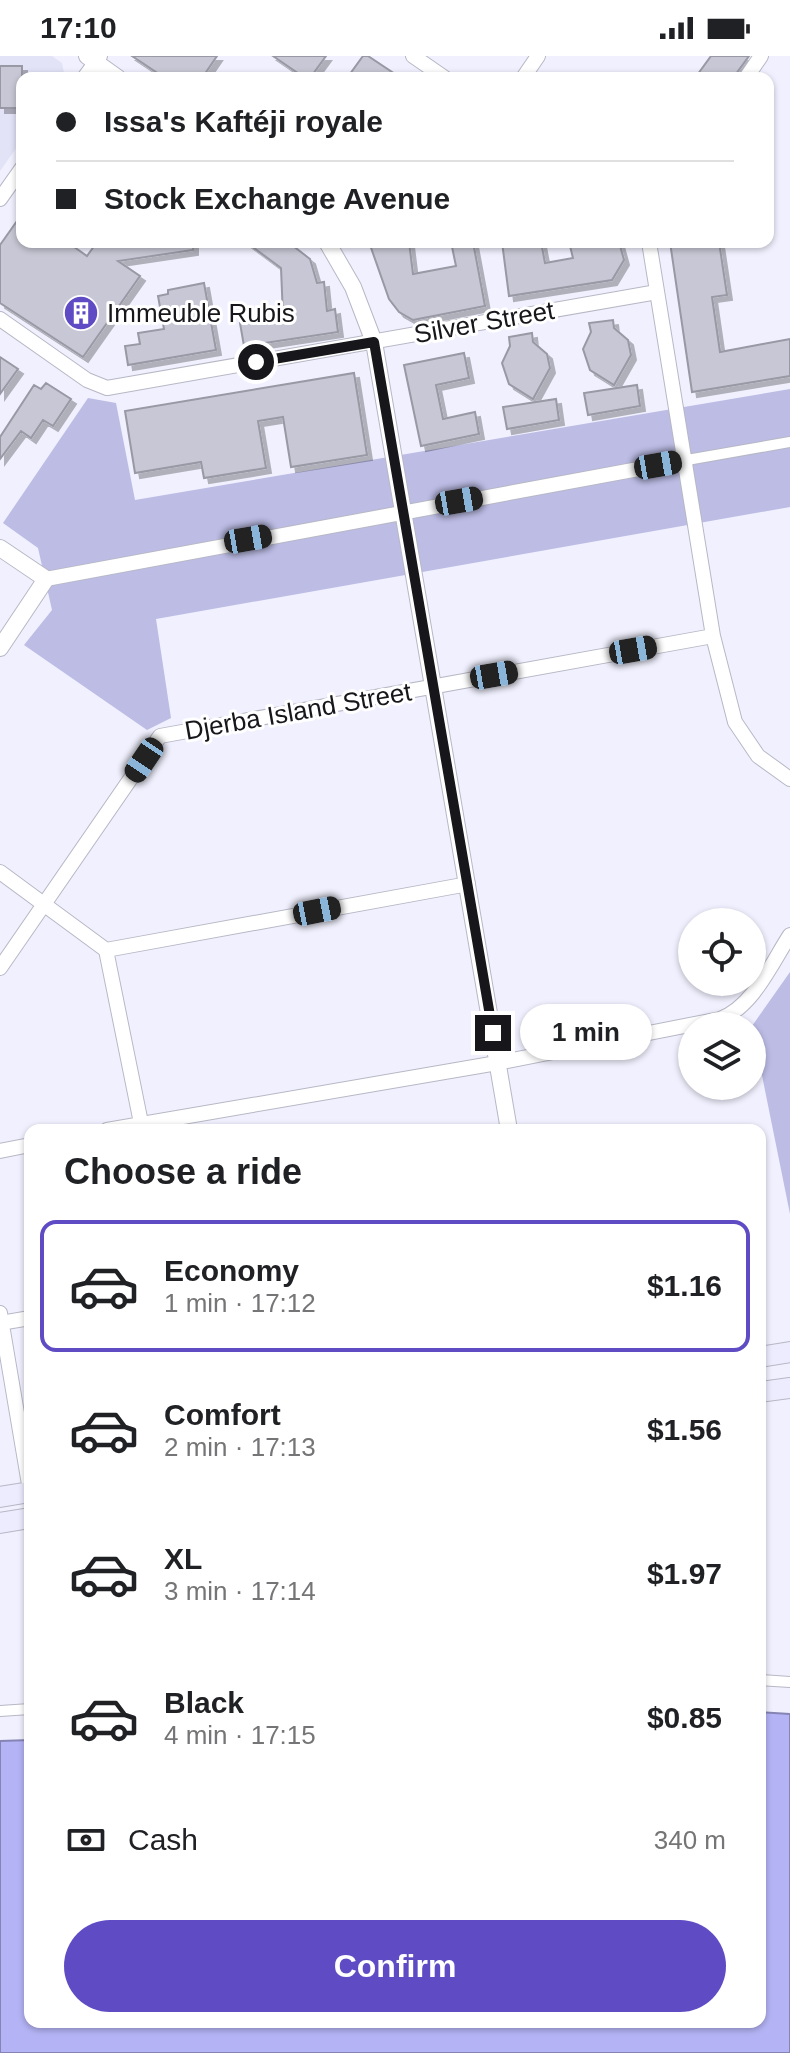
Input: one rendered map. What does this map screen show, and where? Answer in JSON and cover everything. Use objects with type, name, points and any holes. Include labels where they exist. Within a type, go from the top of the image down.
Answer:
[{"type":"main road","points":[[766,1356],[790,1352]]},
{"type":"main road","points":[[766,1391],[790,1388]]},
{"type":"main road","points":[[0,1497],[24,1492]]},
{"type":"main road","points":[[0,1523],[24,1519]]},
{"type":"street","points":[[413,56],[436,72]]},
{"type":"street","points":[[94,58],[111,72]]},
{"type":"street","points":[[0,199],[16,176]]},
{"type":"street","points":[[330,248],[353,287],[374,342],[508,1124]]},
{"type":"street","points":[[650,248],[687,460],[713,636],[735,722],[744,741],[758,756],[790,779]]},
{"type":"street","name":"Silver Street","points":[[0,319],[87,380],[107,388],[657,292]]},
{"type":"street","points":[[0,548],[46,579],[402,511],[790,442]]},
{"type":"street","points":[[0,648],[46,579]]},
{"type":"street","name":"Djerba Island Street","points":[[0,968],[160,736],[713,636]]},
{"type":"street","points":[[0,872],[106,950],[141,1123]]},
{"type":"street","points":[[106,950],[468,884]]},
{"type":"street","points":[[136,1124],[497,1063],[735,1014],[790,935]]},
{"type":"street","points":[[0,1151],[24,1146]]},
{"type":"street","points":[[24,1318],[1,1320],[24,1456]]},
{"type":"street","points":[[766,1680],[790,1682]]},
{"type":"street","points":[[0,1711],[24,1709]]},
{"type":"shaded area","points":[[0,56],[52,56],[62,63],[64,72],[16,72],[16,148],[0,171]]},
{"type":"shaded area","points":[[790,389],[790,507],[156,619],[171,718],[147,730],[24,645],[52,610],[38,548],[3,523],[88,398],[116,403],[135,500]]},
{"type":"shaded area","points":[[790,972],[790,1214],[766,1095],[766,1012],[762,1012]]},
{"type":"shaded area","points":[[766,1712],[790,1714],[790,2053],[0,2053],[0,1741],[24,1740],[24,2028],[766,2028]]},
{"type":"building","points":[[132,56],[217,56],[206,72],[156,72]]},
{"type":"building","points":[[273,56],[326,56],[314,72],[296,72]]},
{"type":"building","points":[[363,56],[368,56],[392,72],[351,72]]},
{"type":"building","points":[[711,56],[749,56],[737,72],[699,72]]},
{"type":"building","points":[[0,66],[22,66],[22,72],[16,72],[16,108],[0,108]]},
{"type":"building","points":[[16,222],[16,248],[76,248],[87,256],[93,248],[193,250],[118,261],[140,276],[83,357],[0,303],[0,245]]},
{"type":"building","points":[[254,248],[296,248],[310,259],[317,283],[324,282],[327,311],[335,309],[338,332],[244,346],[240,323],[283,317],[281,268]]},
{"type":"building","points":[[371,248],[410,248],[413,274],[456,266],[452,248],[474,248],[485,306],[413,320],[399,312],[389,299]]},
{"type":"building","points":[[503,248],[542,248],[545,263],[573,258],[570,248],[621,248],[624,260],[612,280],[509,296]]},
{"type":"building","points":[[671,248],[720,248],[727,295],[712,297],[720,352],[790,339],[790,376],[692,392]]},
{"type":"building","points":[[204,283],[216,350],[128,365],[125,346],[140,344],[138,333],[164,329],[158,296],[168,294],[168,290]]},
{"type":"building","points":[[613,320],[614,328],[628,340],[631,355],[614,385],[590,370],[583,349],[591,332],[589,323]]},
{"type":"building","points":[[532,333],[533,342],[547,354],[550,368],[533,399],[509,384],[502,363],[510,346],[509,337]]},
{"type":"building","points":[[464,353],[469,378],[436,385],[443,419],[475,412],[479,434],[421,446],[404,365]]},
{"type":"building","points":[[0,357],[18,369],[0,394]]},
{"type":"building","points":[[354,373],[367,455],[291,467],[283,417],[258,421],[266,468],[204,478],[201,462],[135,473],[125,411]]},
{"type":"building","points":[[46,383],[71,399],[53,426],[43,420],[31,438],[21,431],[0,459],[0,437],[34,385],[41,389]]},
{"type":"building","points":[[637,385],[640,406],[588,415],[584,393]]},
{"type":"building","points":[[556,399],[559,420],[507,429],[503,407]]},
{"type":"place","name":"Immeuble Rubis","points":[[81,313]]},
{"type":"route","points":[[256,362],[374,342],[493,1033]]}]
